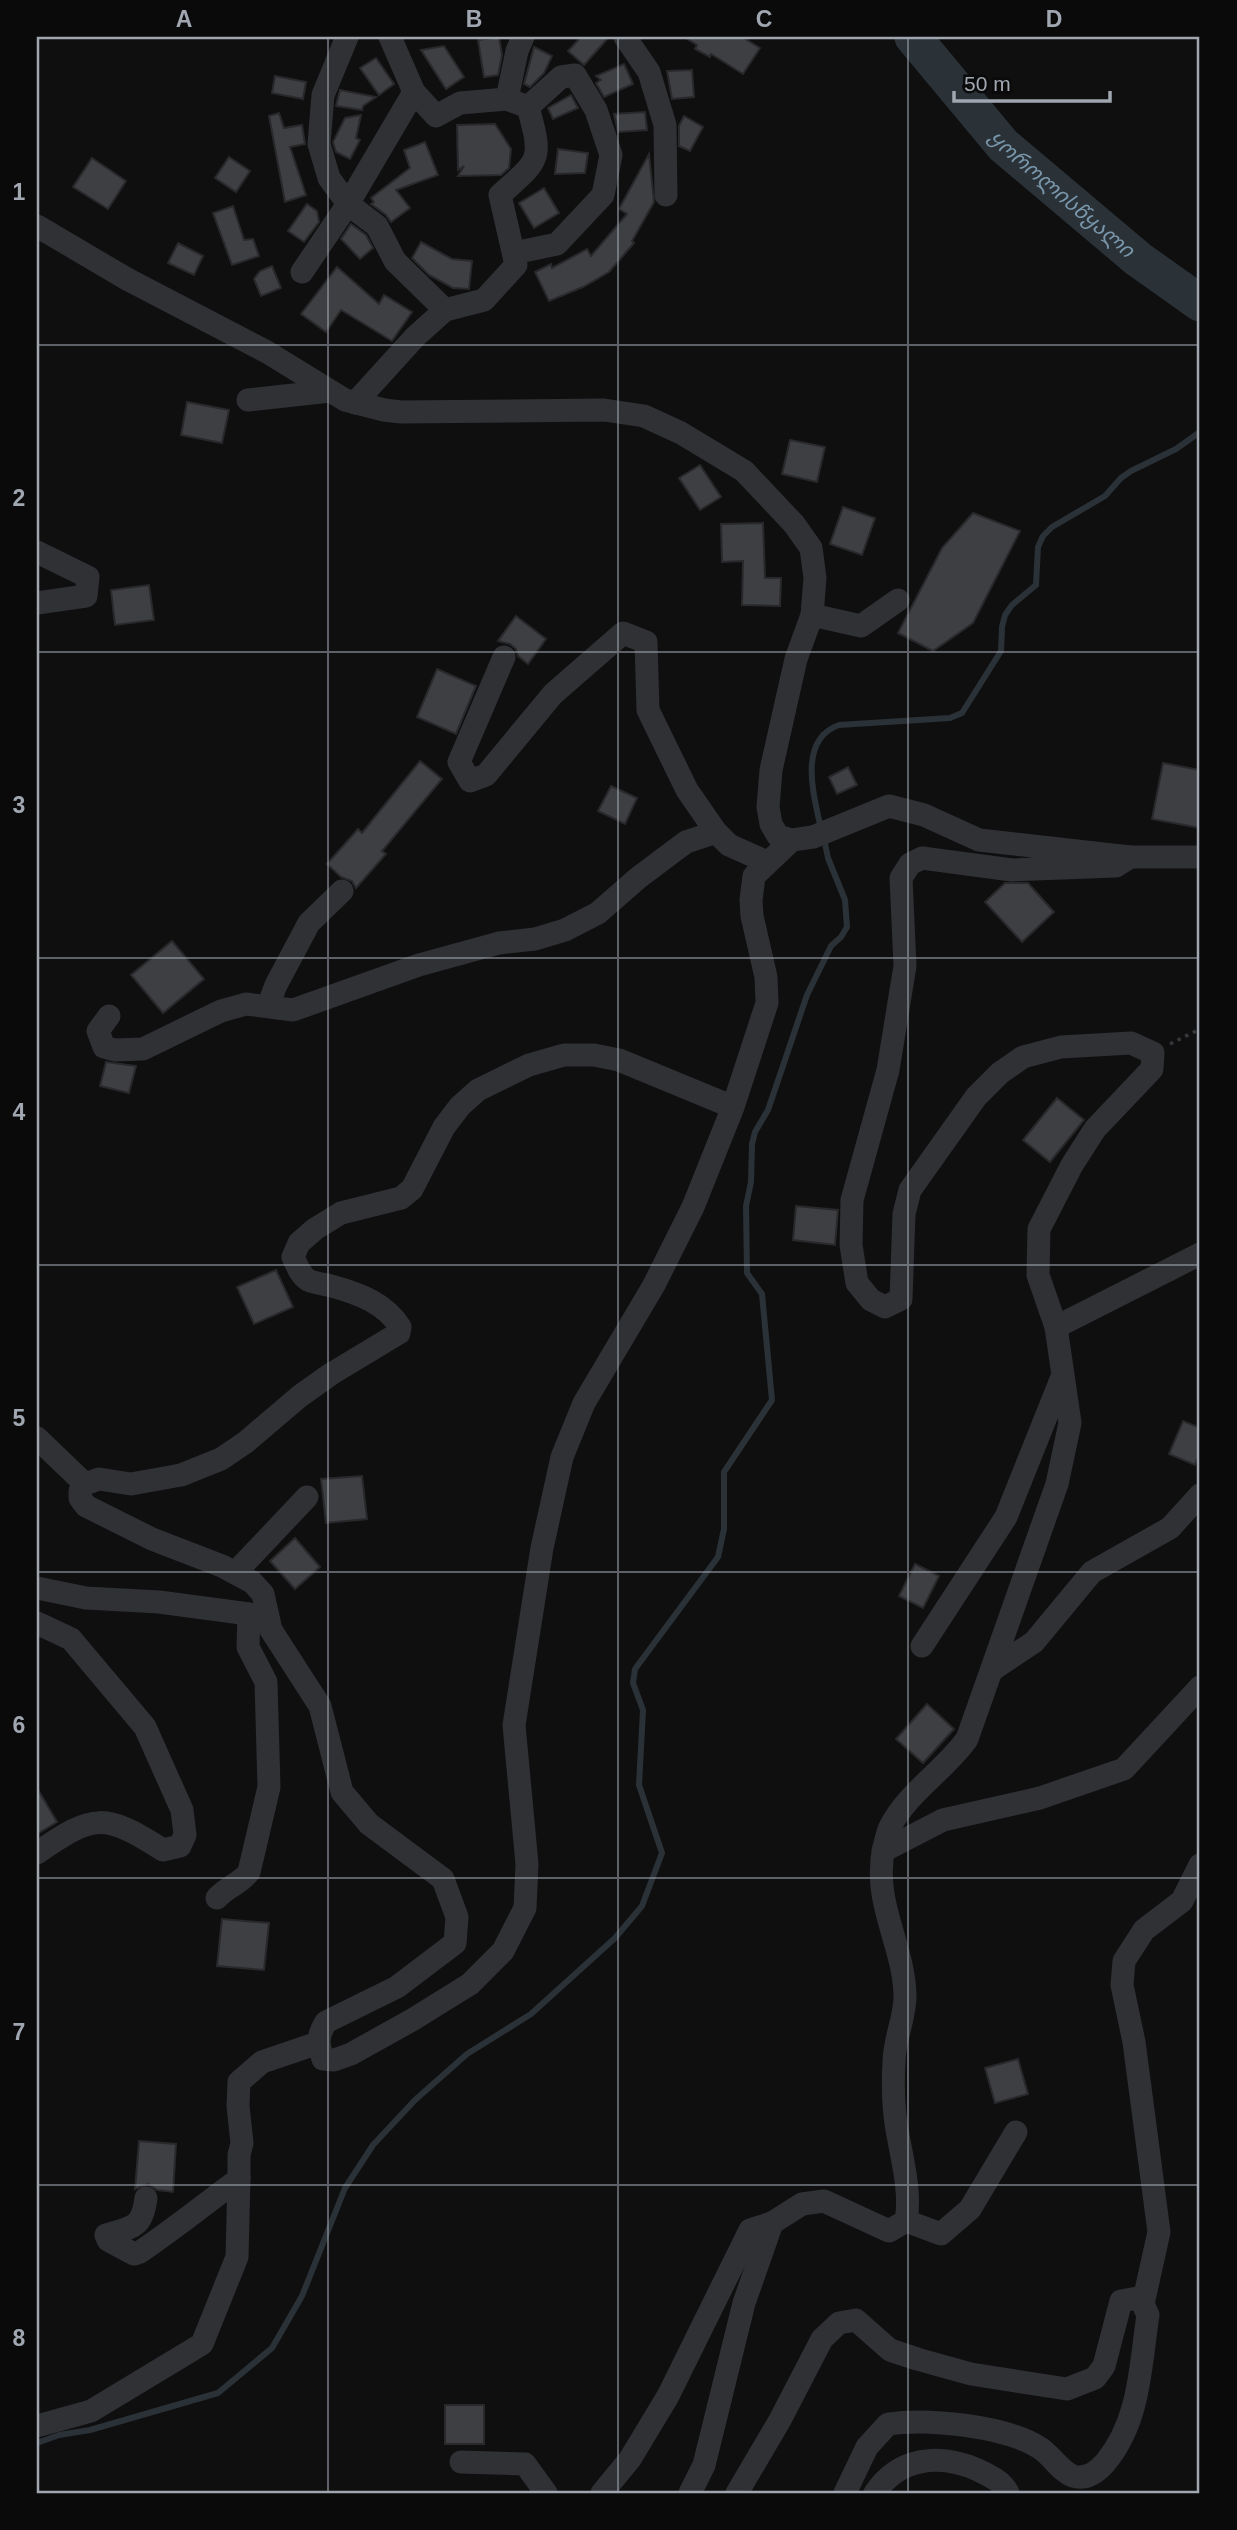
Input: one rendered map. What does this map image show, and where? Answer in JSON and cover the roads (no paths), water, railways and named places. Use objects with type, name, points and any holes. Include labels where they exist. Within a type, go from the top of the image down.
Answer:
[{"type":"street","points":[[346,37],[323,95],[319,145],[329,178],[348,204],[377,226],[395,261],[445,310]]},
{"type":"street","points":[[390,37],[414,92],[436,116],[460,103],[518,103],[561,77],[575,75],[596,110],[611,155],[603,195],[557,244],[514,253]]},
{"type":"street","points":[[355,403],[415,337],[445,310],[484,300],[516,265],[500,195],[532,166],[538,144],[518,103],[517,51],[523,37]]},
{"type":"street","points":[[625,37],[649,72],[665,125],[666,195]]},
{"type":"street","points":[[302,272],[348,204],[414,92]]},
{"type":"street","points":[[37,226],[127,279],[267,352],[345,400],[401,412],[604,410],[644,416],[681,433],[744,471],[800,532],[811,548],[815,578],[812,615],[796,659],[771,770],[768,807],[771,824],[778,836],[811,837]]},
{"type":"street","points":[[248,400],[330,391]]},
{"type":"street","points":[[37,552],[88,577],[86,596],[37,603]]},
{"type":"street","points":[[812,615],[861,625],[898,600]]},
{"type":"street","points":[[504,657],[459,762],[470,781],[486,775],[553,694],[623,634],[646,642],[648,710],[687,790],[716,832],[729,845],[767,862]]},
{"type":"street","points":[[733,1107],[619,1060],[594,1055],[564,1055],[529,1065],[478,1090],[460,1106],[444,1127],[412,1189],[401,1198],[341,1213],[299,1243],[293,1257],[299,1270],[309,1280],[365,1297],[383,1308],[397,1322],[399,1333],[331,1374],[221,1459],[181,1475],[131,1484],[99,1479],[85,1484],[80,1491],[80,1498],[86,1506],[152,1539],[253,1582],[263,1594],[271,1630],[320,1706],[342,1792],[369,1824],[443,1879],[457,1917],[455,1943],[397,1987],[326,2022],[318,2043],[324,2059],[334,2060],[351,2054],[470,1984],[503,1951],[525,1908],[527,1864],[514,1725],[540,1560],[562,1457],[584,1403],[654,1285],[693,1207],[733,1107],[767,1003],[766,977],[751,900],[754,876],[767,862],[811,837],[889,806],[924,815],[979,840],[1130,857],[1200,858]]},
{"type":"street","points":[[109,1016],[98,1031],[104,1047],[116,1050],[143,1049],[220,1011],[246,1004],[293,1010],[419,965],[499,943],[536,939],[565,930],[598,913],[638,877],[686,842],[716,832]]},
{"type":"street","points":[[602,2493],[631,2459],[668,2396],[750,2230],[772,2223],[802,2204],[824,2201],[890,2231],[906,2221],[909,2205],[895,2113],[894,2059],[905,1996],[901,1964],[884,1908],[880,1876],[883,1852],[889,1828],[908,1802],[953,1758],[967,1739],[1057,1483],[1070,1423],[1056,1327],[1038,1275],[1039,1229],[1072,1165],[1095,1129],[1152,1069],[1153,1054],[1131,1043],[1061,1047],[1023,1057],[1000,1073],[976,1097],[909,1190],[904,1214],[901,1298],[885,1307],[871,1300],[857,1283],[851,1245],[852,1200],[888,1070],[905,966],[901,878],[910,864],[922,858],[1012,870],[1116,866],[1130,857]]},
{"type":"street","points":[[268,1006],[276,985],[309,923],[342,891]]},
{"type":"street","points":[[1056,1327],[1200,1254]]},
{"type":"street","points":[[922,1646],[1006,1517],[1063,1374]]},
{"type":"street","points":[[37,1438],[85,1484]]},
{"type":"street","points":[[992,1670],[1034,1642],[1092,1572],[1170,1528],[1200,1495]]},
{"type":"street","points":[[235,1573],[307,1497]]},
{"type":"street","points":[[37,1588],[86,1598],[159,1602],[249,1614],[271,1630]]},
{"type":"street","points":[[217,1898],[227,1886],[242,1882],[249,1871],[269,1787],[266,1682],[248,1647],[249,1614]]},
{"type":"street","points":[[37,1623],[71,1639],[145,1727],[182,1810],[185,1835],[180,1846],[163,1850],[129,1828],[106,1821],[71,1829],[37,1853]]},
{"type":"street","points":[[883,1852],[943,1820],[1040,1798],[1124,1769],[1200,1687]]},
{"type":"street","points":[[1143,2304],[1159,2232],[1134,2042],[1122,1985],[1124,1961],[1144,1930],[1182,1901],[1200,1865]]},
{"type":"street","points":[[37,2426],[91,2411],[202,2344],[237,2257],[239,2155],[242,2143],[238,2106],[239,2082],[262,2062],[318,2043]]},
{"type":"street","points":[[906,2221],[941,2234],[970,2209],[1016,2132]]},
{"type":"street","points":[[146,2199],[144,2216],[136,2226],[106,2235],[108,2240],[134,2254],[191,2217],[239,2179]]},
{"type":"street","points":[[690,2493],[704,2465],[744,2303],[772,2223]]},
{"type":"street","points":[[737,2493],[780,2420],[822,2339],[839,2323],[856,2320],[890,2350],[917,2359],[971,2374],[1068,2389],[1095,2378],[1104,2366],[1121,2301],[1137,2298],[1143,2304],[1148,2315],[1136,2403],[1120,2444],[1098,2471],[1085,2477],[1071,2476],[1041,2449],[1009,2435],[986,2429],[909,2421],[888,2424],[867,2447],[845,2493]]},
{"type":"street","points":[[875,2493],[900,2467],[917,2461],[941,2460],[965,2464],[985,2473],[1004,2485],[1008,2493]]},
{"type":"street","points":[[461,2462],[525,2464],[546,2493]]},
{"type":"waterway","name":"ყოროლისწყალი","points":[[913,37],[1003,145],[1138,259],[1200,303]]},
{"type":"waterway","points":[[821,829],[812,770],[817,743],[826,732],[839,725],[950,718],[962,713],[1001,651],[1005,615],[1012,605],[1036,585],[1038,547],[1043,536],[1052,527],[1105,496],[1131,471],[1176,449],[1200,432]]},
{"type":"waterway","points":[[37,2443],[218,2393],[272,2348],[302,2296],[345,2188],[373,2145],[415,2100],[467,2054],[531,2014],[615,1938],[642,1906],[662,1853],[639,1785],[643,1710],[633,1683],[635,1669],[718,1557],[724,1529],[724,1472],[772,1400],[762,1294],[747,1273],[746,1206],[755,1132],[768,1110],[807,995],[831,946],[847,927],[845,900],[828,858],[824,839]]}]
